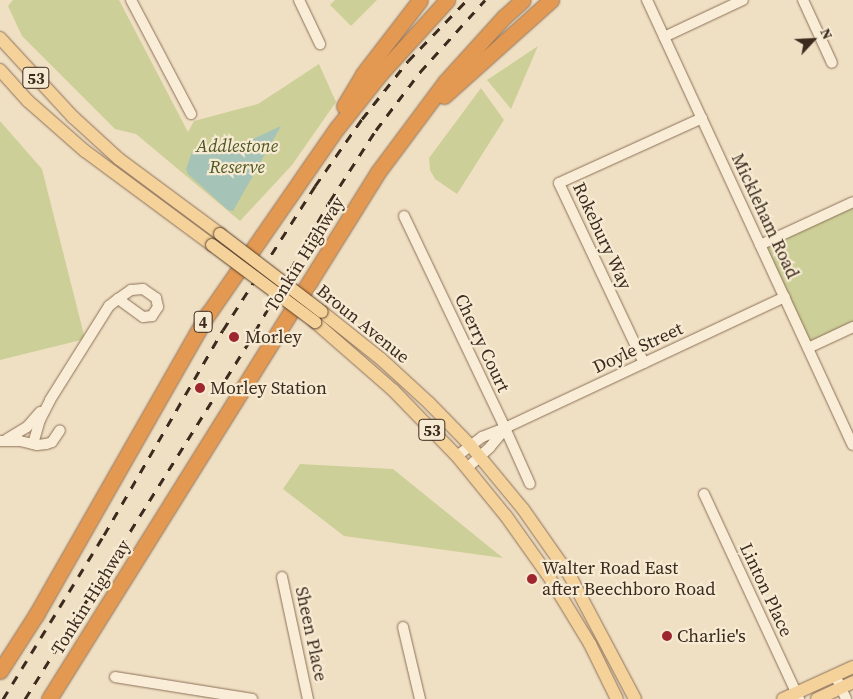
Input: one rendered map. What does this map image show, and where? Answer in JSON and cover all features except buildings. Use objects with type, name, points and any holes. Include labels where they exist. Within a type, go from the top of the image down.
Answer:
[{"type":"highway","points":[[298,184],[363,74],[420,0]]},
{"type":"highway","name":"Tonkin Highway","points":[[0,672],[36,615],[208,314],[298,184],[369,87],[447,0]]},
{"type":"highway","name":"Tonkin Highway","points":[[49,699],[378,172],[451,75],[504,17],[523,0]]},
{"type":"highway","points":[[416,120],[551,0]]},
{"type":"main road","name":"Broun Avenue","points":[[0,38],[73,117],[119,159],[220,234],[381,359],[470,445],[523,509],[570,576],[635,699]]},
{"type":"main road","name":"Broun Avenue","points":[[0,70],[12,85],[85,151],[315,322],[392,390],[457,456],[506,516],[548,575],[590,644],[617,699]]},
{"type":"main road","points":[[0,75],[12,85]]},
{"type":"main road","points":[[783,699],[797,696],[853,667]]},
{"type":"main road","points":[[817,699],[843,694],[853,682]]},
{"type":"street","points":[[131,0],[191,114]]},
{"type":"street","points":[[299,0],[320,44]]},
{"type":"street","name":"Mickleham Road","points":[[647,0],[853,445]]},
{"type":"street","points":[[664,37],[743,0]]},
{"type":"street","points":[[803,0],[832,63]]},
{"type":"street","name":"Rokebury Way","points":[[644,363],[559,183],[702,118]]},
{"type":"street","points":[[760,245],[853,202]]},
{"type":"street","name":"Cherry Court","points":[[404,216],[530,484]]},
{"type":"street","name":"Doyle Street","points":[[457,456],[482,437],[785,298]]},
{"type":"street","points":[[33,444],[40,420],[50,400],[109,306],[118,299]]},
{"type":"street","points":[[808,348],[853,327]]},
{"type":"street","points":[[3,441],[27,428],[50,400]]},
{"type":"street","name":"Doyle Street","points":[[467,468],[480,457],[505,428]]},
{"type":"street","points":[[3,441],[33,444],[52,442],[60,430]]},
{"type":"street","name":"Linton Place","points":[[704,494],[797,696]]},
{"type":"street","name":"Sheen Place","points":[[282,577],[308,699]]},
{"type":"street","points":[[403,627],[420,699]]},
{"type":"street","points":[[835,675],[843,694]]},
{"type":"street","points":[[115,677],[252,699]]},
{"type":"green space","name":"Addlestone Reserve","points":[[13,0],[119,0],[188,132],[194,121],[258,104],[319,64],[336,102],[292,165],[240,221],[136,134],[115,129],[22,36],[8,6]]},
{"type":"green space","points":[[335,0],[377,0],[351,26],[330,5]]},
{"type":"green space","points":[[538,46],[511,109],[487,80]]},
{"type":"green space","points":[[481,88],[504,120],[457,194],[435,179],[430,170],[429,158]]},
{"type":"green space","points":[[0,121],[42,169],[85,339],[0,360]]},
{"type":"green space","points":[[853,202],[853,327],[808,348],[760,245]]},
{"type":"green space","points":[[300,464],[393,469],[503,558],[344,536],[283,489]]},
{"type":"shaded area","points":[[281,126],[233,211],[228,210],[188,174],[186,169],[192,152],[210,148],[222,149],[242,144]]},
{"type":"railway","points":[[3,699],[104,535],[223,330],[315,186],[362,119],[408,61],[467,0]]},
{"type":"railway","points":[[25,699],[246,347],[330,201],[376,130],[420,72],[485,0]]},
{"type":"place","name":"Morley","points":[[234,337]]},
{"type":"place","name":"Morley Station","points":[[200,388]]},
{"type":"place","name":"Walter Road East after Beechboro Road","points":[[532,579]]},
{"type":"place","name":"Charlie's","points":[[667,636]]}]
